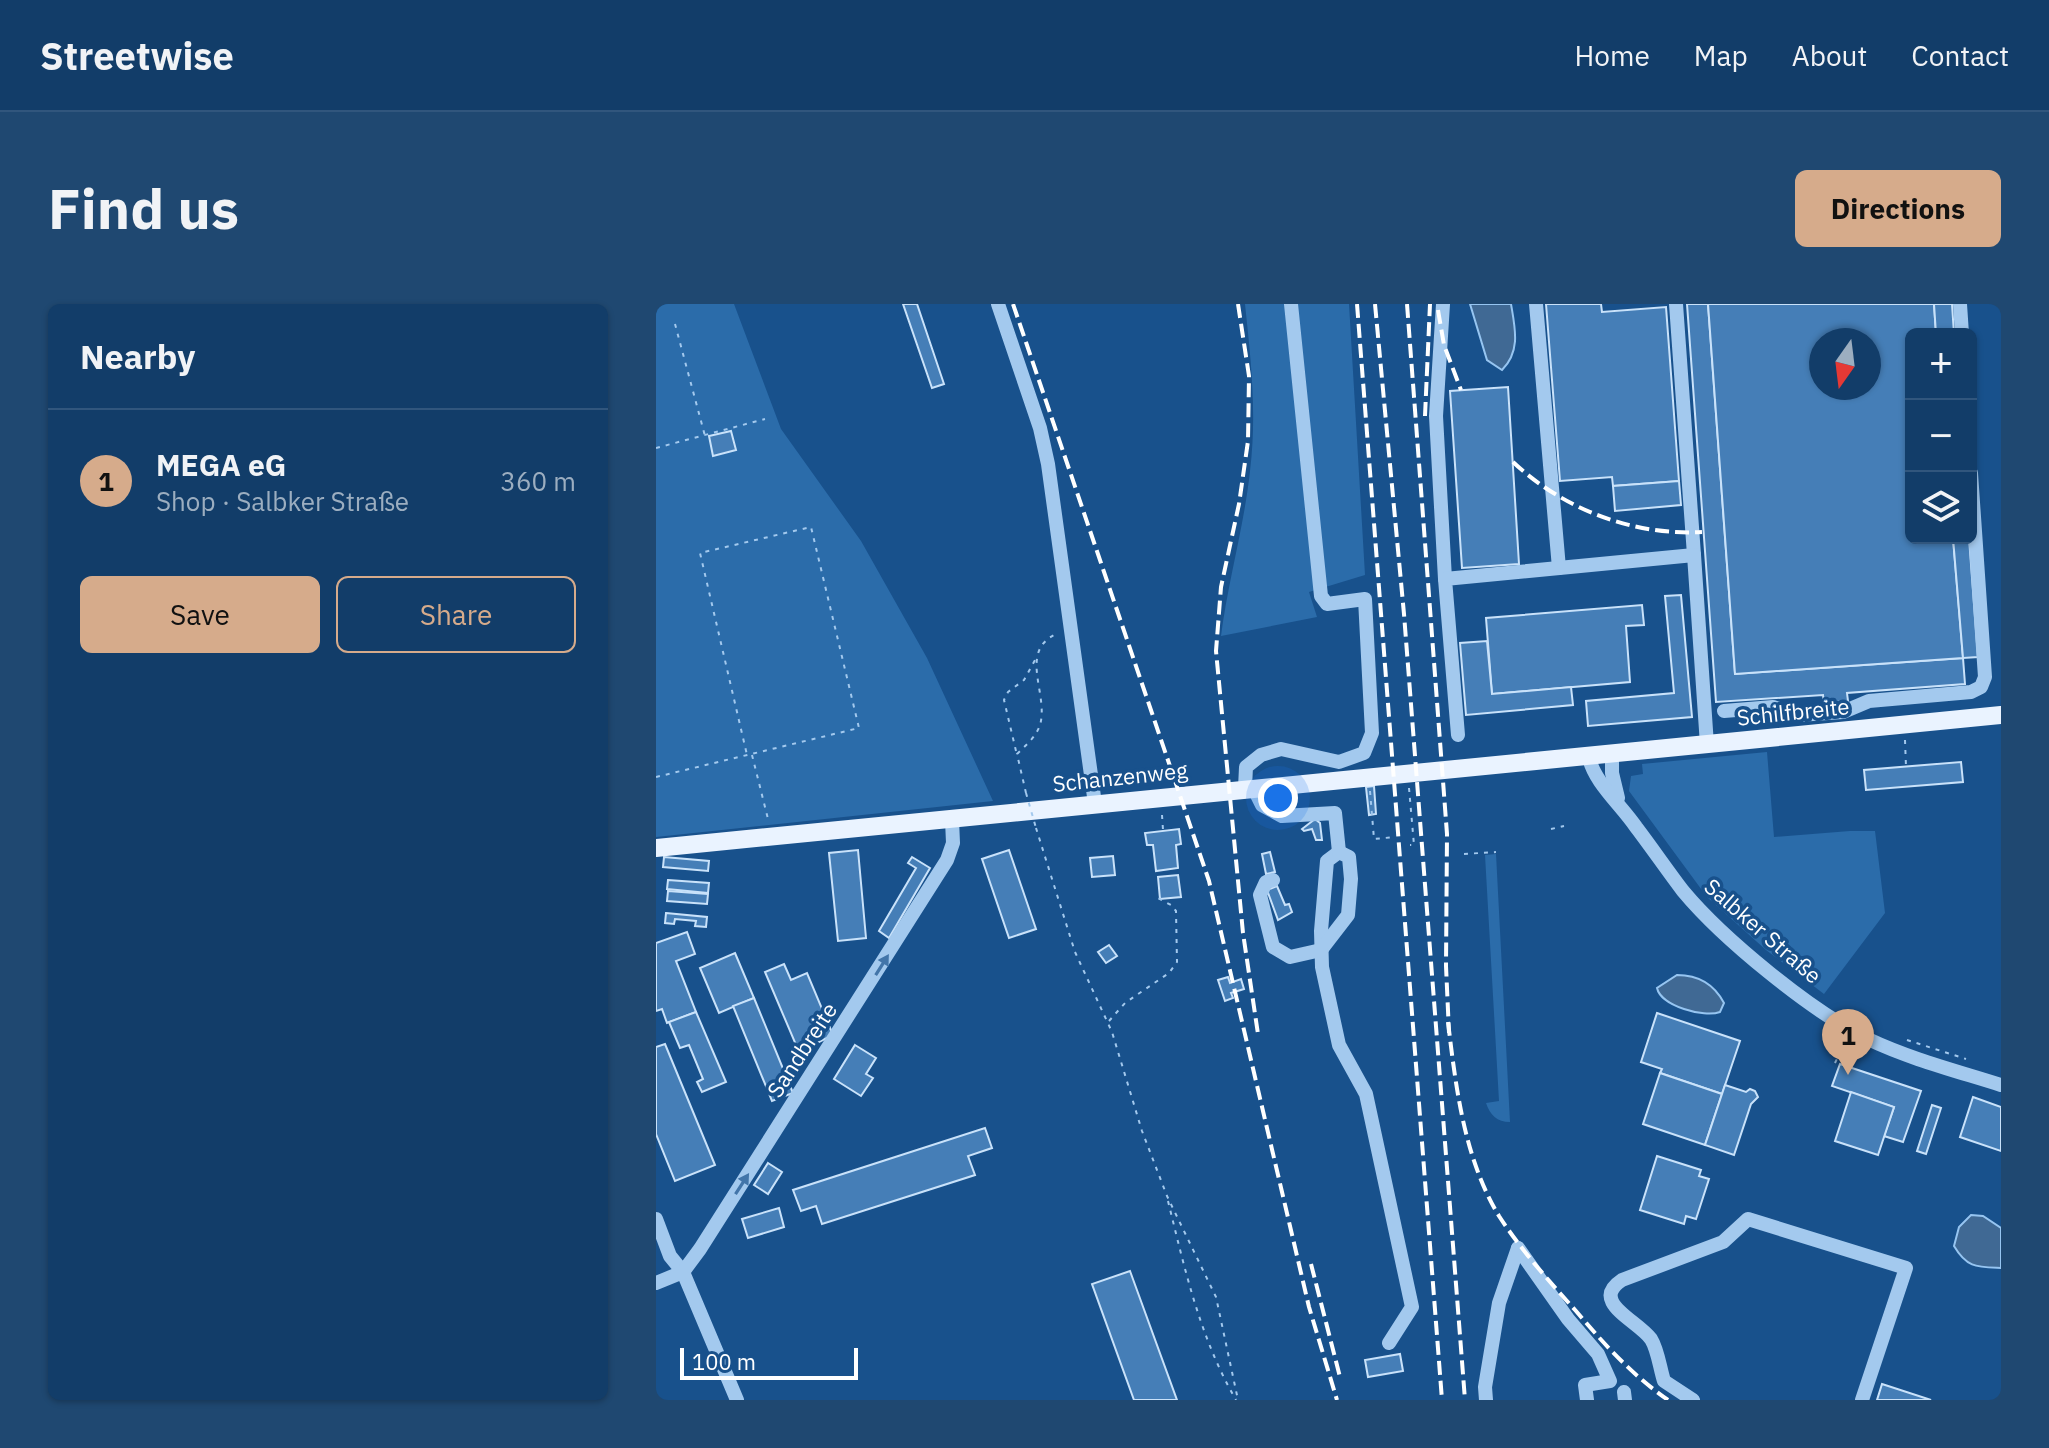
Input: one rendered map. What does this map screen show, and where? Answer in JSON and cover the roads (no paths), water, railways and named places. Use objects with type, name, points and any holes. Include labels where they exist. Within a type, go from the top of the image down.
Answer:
[{"type":"main road","name":"Schilfbreite","points":[[1589,757],[2001,715]]},
{"type":"main road","name":"Schanzenweg","points":[[656,848],[952,820],[1249,787],[1589,757]]},
{"type":"street","points":[[998,304],[1040,428],[1048,464],[1095,804]]},
{"type":"street","points":[[1291,304],[1321,596],[1327,604],[1365,599],[1372,733],[1364,753],[1339,762],[1281,749],[1261,755],[1246,767],[1249,787],[1262,805],[1282,816],[1335,813],[1339,852]]},
{"type":"street","points":[[1443,304],[1436,416],[1458,735]]},
{"type":"street","points":[[1536,304],[1559,568]]},
{"type":"street","points":[[1676,304],[1707,745]]},
{"type":"street","points":[[1960,304],[1962,328]]},
{"type":"street","points":[[1724,711],[1773,707],[1798,715],[1843,712],[1869,701],[1971,692],[1981,687],[1985,677],[1976,544]]},
{"type":"street","points":[[1445,579],[1694,555]]},
{"type":"street","name":"Salbker Straße","points":[[1612,755],[1618,802]]},
{"type":"street","name":"Salbker Straße","points":[[1589,757],[1591,769],[1672,876],[1703,911],[1760,963],[1851,1029],[1909,1055],[2001,1085]]},
{"type":"street","name":"Sandbreite","points":[[683,1272],[934,883],[953,843],[952,820]]},
{"type":"street","points":[[1339,852],[1327,861],[1321,931],[1322,967],[1339,1045],[1366,1094],[1412,1307],[1389,1343]]},
{"type":"street","points":[[1273,880],[1266,882],[1260,895],[1273,947],[1290,957],[1321,950],[1348,915],[1349,857],[1339,852]]},
{"type":"street","points":[[656,1219],[670,1256],[683,1272],[737,1400]]},
{"type":"street","points":[[1693,1400],[1664,1381],[1653,1341],[1612,1303],[1609,1294],[1613,1286],[1622,1280],[1723,1242],[1748,1219],[1906,1268],[1862,1400]]},
{"type":"street","points":[[1486,1400],[1485,1387],[1499,1303],[1518,1248],[1568,1319],[1598,1354],[1610,1381],[1585,1385],[1587,1400]]},
{"type":"street","points":[[656,1283],[683,1272]]},
{"type":"railway","points":[[1013,304],[1209,881],[1309,1307],[1337,1400]]},
{"type":"railway","points":[[1238,304],[1249,376],[1248,441],[1239,504],[1221,587],[1216,651],[1243,933],[1258,1034]]},
{"type":"railway","points":[[1357,304],[1442,1400]]},
{"type":"railway","points":[[1375,304],[1404,614],[1465,1400]]},
{"type":"railway","points":[[1407,304],[1447,834],[1449,1033]]},
{"type":"railway","points":[[1425,416],[1430,304]]},
{"type":"railway","points":[[1438,310],[1444,345],[1461,390]]},
{"type":"railway","points":[[1513,462],[1554,493],[1600,516],[1650,529],[1702,532]]},
{"type":"railway","points":[[1448,1022],[1463,1122],[1477,1170],[1499,1216],[1536,1265],[1608,1347],[1668,1400]]},
{"type":"railway","points":[[1311,1264],[1340,1377]]},
{"type":"place","name":"MEGA eG","points":[[1848,1075]]}]
